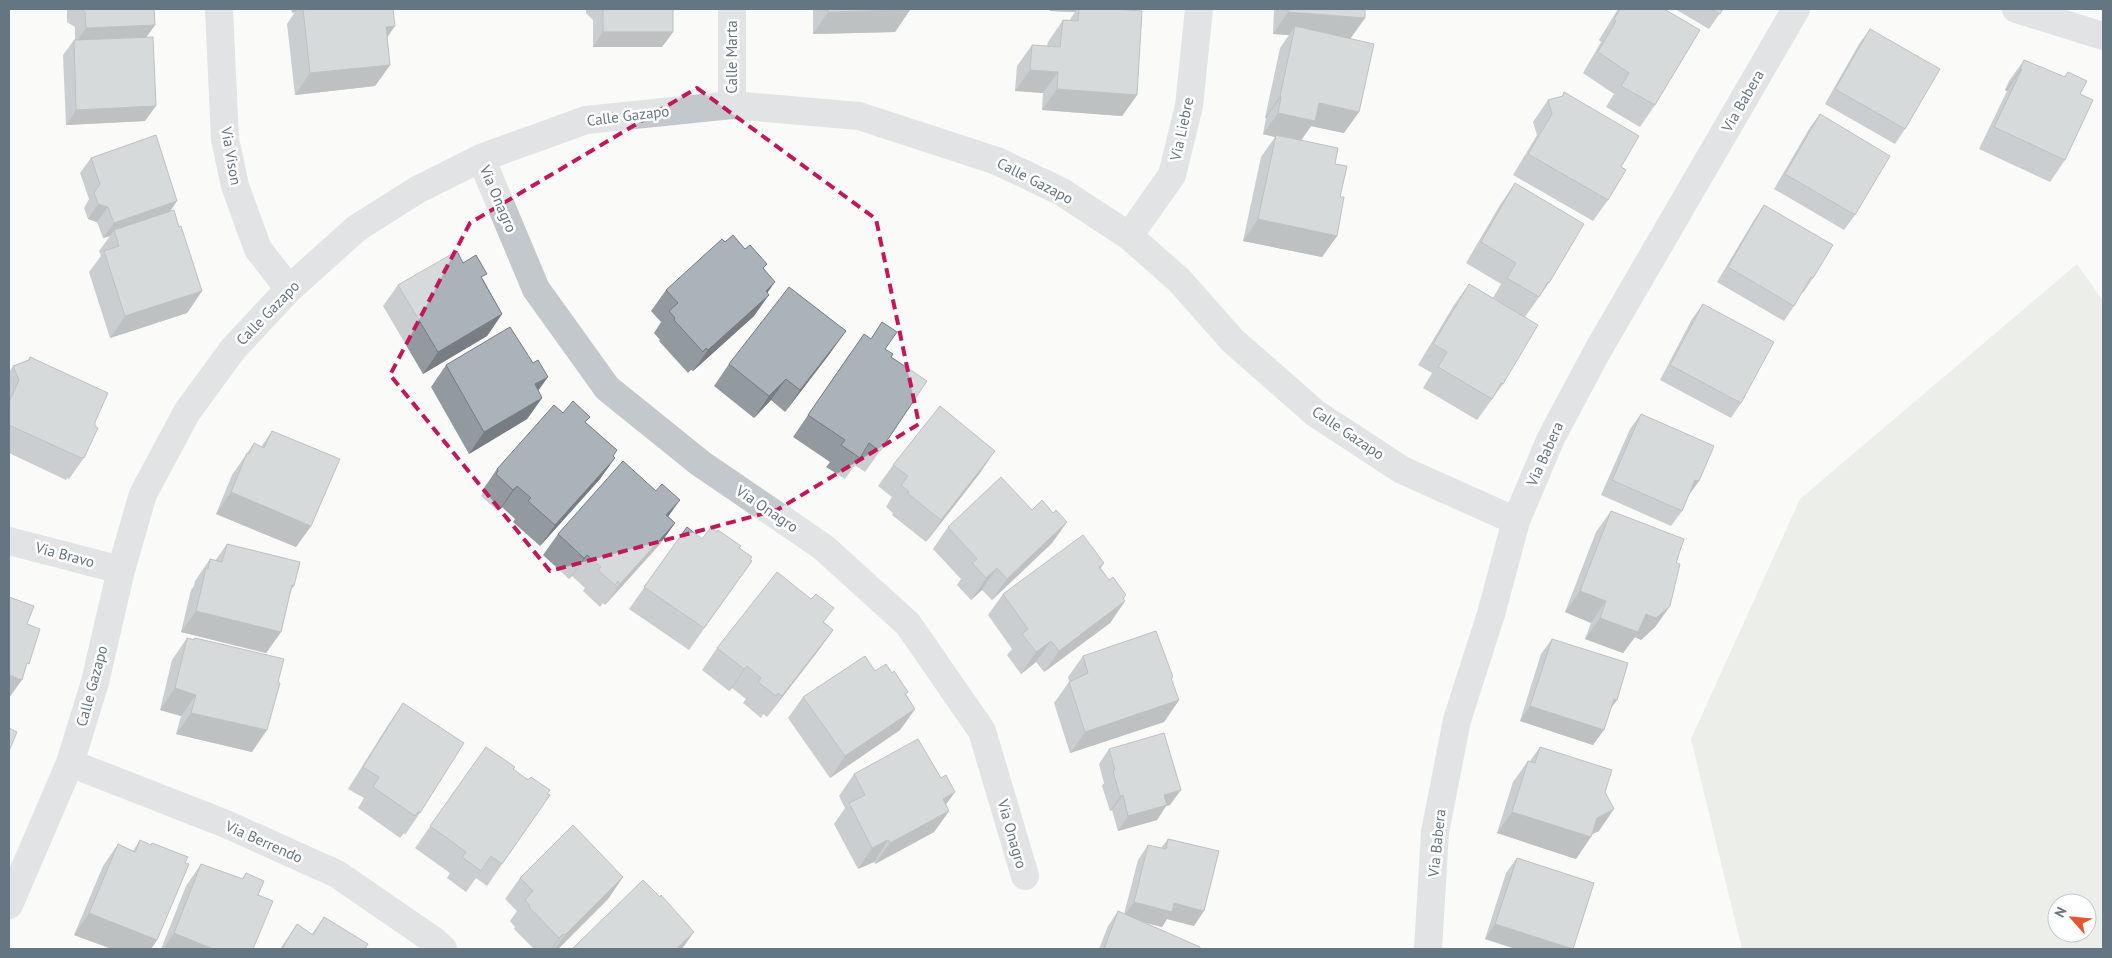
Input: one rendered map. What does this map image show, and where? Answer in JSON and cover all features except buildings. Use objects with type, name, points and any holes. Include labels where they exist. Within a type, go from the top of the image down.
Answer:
[{"type":"street","name":"Via Vison","points":[[219,9],[225,139],[235,186],[258,249],[289,289]]},
{"type":"street","name":"Calle Marta","points":[[732,9],[732,105]]},
{"type":"street","name":"Via Liebre","points":[[1129,236],[1172,175],[1190,106],[1198,9]]},
{"type":"street","name":"Via Babera","points":[[1428,949],[1435,832],[1457,720],[1491,614],[1516,521],[1550,438],[1598,350],[1796,9]]},
{"type":"street","points":[[2016,9],[2103,36]]},
{"type":"street","name":"Calle Gazapo","points":[[9,905],[70,763],[95,682],[121,570],[144,494],[186,412],[233,348],[289,289],[358,228],[417,190],[481,158],[586,120],[732,105],[859,116],[997,161],[1062,192],[1129,236],[1179,280],[1233,341],[1315,413],[1402,470],[1516,521]]},
{"type":"street","name":"Via Onagro","points":[[481,158],[536,289],[607,388],[700,463],[823,547],[908,624],[982,731],[1025,876]]},
{"type":"street","name":"Via Bravo","points":[[9,541],[121,570]]},
{"type":"street","name":"Via Berrendo","points":[[70,763],[226,824],[337,874],[433,940],[443,949]]},
{"type":"highlighted area","points":[[697,88],[876,219],[919,424],[777,510],[550,571],[390,375],[470,223]]},
{"type":"shaded area","points":[[2077,264],[2103,301],[2103,949],[1742,949],[1691,739],[1800,499]]}]
